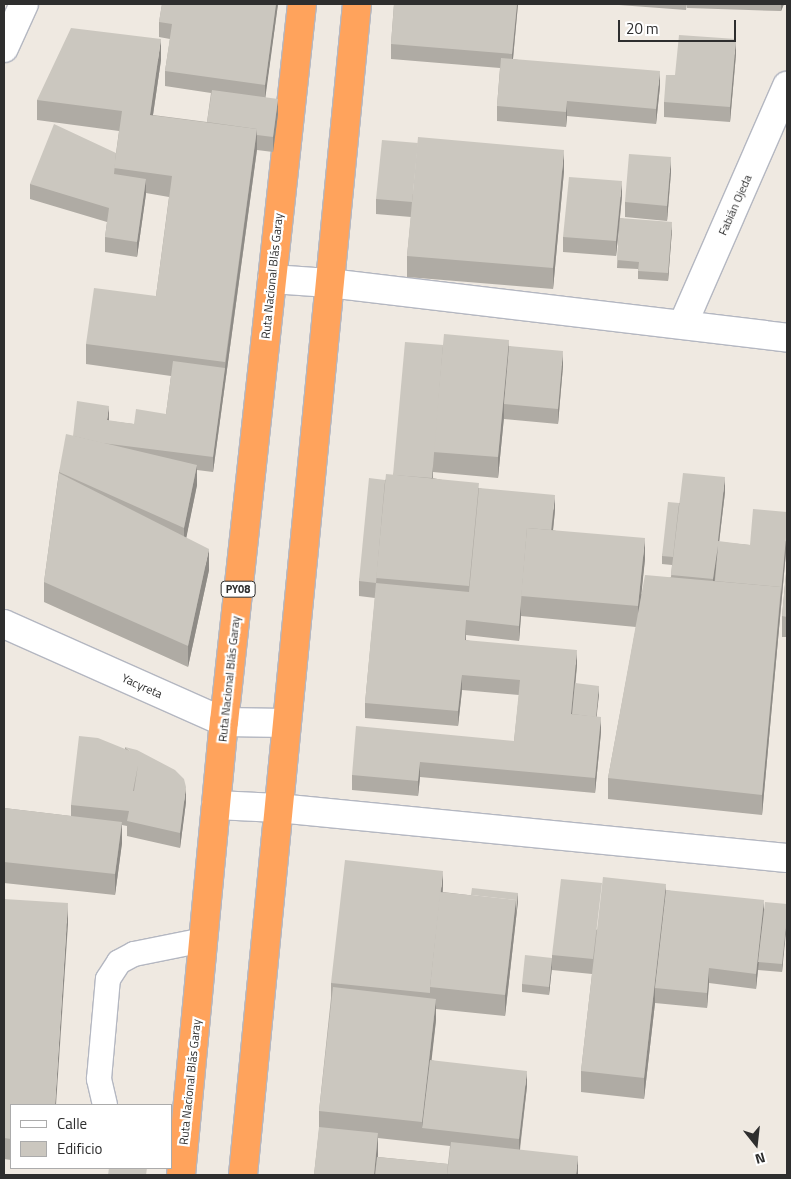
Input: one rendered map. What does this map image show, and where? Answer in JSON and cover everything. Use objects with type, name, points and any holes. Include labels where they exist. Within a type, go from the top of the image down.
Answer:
[{"type":"highway","name":"Ruta Nacional Blás Garay","points":[[181,1175],[178,1140],[204,940],[224,722],[302,4]]},
{"type":"highway","points":[[243,1175],[357,4]]},
{"type":"street","points":[[4,48],[24,4]]},
{"type":"street","name":"Fabián Ojeda","points":[[683,324],[787,86]]},
{"type":"street","points":[[272,279],[329,283],[683,324],[787,338]]},
{"type":"street","name":"Yacyreta","points":[[4,624],[224,722],[286,723]]},
{"type":"street","points":[[216,805],[278,808],[787,858]]},
{"type":"lane","points":[[106,1104],[99,1079],[108,978],[119,962],[134,954],[204,940]]},
{"type":"building","points":[[162,4],[276,4],[265,85],[165,71],[172,24],[159,22]]},
{"type":"building","points":[[394,4],[517,4],[512,54],[391,44]]},
{"type":"building","points":[[71,28],[161,39],[150,115],[257,129],[225,362],[86,344],[94,288],[156,296],[172,176],[114,168],[122,111],[37,100]]},
{"type":"building","points":[[679,35],[736,39],[730,107],[664,102],[666,75],[675,75]]},
{"type":"building","points":[[501,58],[660,71],[656,109],[567,101],[566,112],[497,106]]},
{"type":"building","points":[[212,90],[278,99],[273,137],[257,135],[257,129],[207,122]]},
{"type":"building","points":[[54,124],[116,153],[114,174],[146,179],[137,242],[105,237],[109,208],[30,184]]},
{"type":"building","points":[[418,137],[564,150],[553,268],[407,256]]},
{"type":"building","points":[[382,140],[418,143],[412,202],[376,199]]},
{"type":"building","points":[[629,154],[671,157],[667,206],[625,202]]},
{"type":"building","points":[[569,177],[622,181],[616,241],[563,237]]},
{"type":"building","points":[[620,218],[672,222],[668,273],[638,271],[639,262],[617,260]]},
{"type":"building","points":[[444,334],[509,340],[498,457],[433,452]]},
{"type":"building","points":[[405,342],[443,345],[432,478],[393,475]]},
{"type":"building","points":[[509,346],[563,351],[558,409],[504,404]]},
{"type":"building","points":[[173,361],[225,368],[213,457],[102,443],[73,436],[77,401],[109,406],[107,420],[134,424],[136,409],[166,414]]},
{"type":"building","points":[[66,434],[197,465],[184,528],[59,472]]},
{"type":"building","points":[[59,473],[209,549],[188,646],[44,582]]},
{"type":"building","points":[[683,473],[725,477],[718,541],[750,545],[753,509],[787,512],[781,593],[781,587],[715,581],[718,546],[713,579],[671,575]]},
{"type":"building","points":[[386,474],[479,483],[469,586],[376,578]]},
{"type":"building","points":[[369,478],[385,480],[376,583],[359,581]]},
{"type":"building","points":[[479,488],[555,495],[551,530],[527,528],[519,626],[466,620],[465,640],[577,650],[571,714],[601,717],[595,778],[420,762],[418,781],[352,775],[356,726],[514,741],[520,680],[462,675],[458,711],[365,703],[376,583],[469,592]]},
{"type":"building","points":[[668,502],[679,503],[673,557],[662,556]]},
{"type":"building","points":[[527,528],[645,538],[638,606],[521,596]]},
{"type":"building","points":[[787,563],[787,617],[782,616]]},
{"type":"building","points":[[645,575],[781,587],[762,795],[608,778]]},
{"type":"building","points":[[575,683],[599,686],[596,717],[572,714]]},
{"type":"building","points":[[79,736],[98,738],[130,751],[125,747],[137,750],[175,770],[184,779],[186,787],[180,833],[127,821],[129,811],[71,805]]},
{"type":"building","points":[[4,808],[122,822],[115,874],[4,862]]},
{"type":"building","points":[[345,860],[443,871],[430,993],[331,983]]},
{"type":"building","points":[[603,877],[666,884],[644,1078],[581,1071]]},
{"type":"building","points":[[561,879],[602,883],[593,959],[552,955]]},
{"type":"building","points":[[472,888],[518,893],[516,913],[516,900],[471,895]]},
{"type":"building","points":[[666,890],[764,900],[756,974],[709,968],[707,993],[655,988]]},
{"type":"building","points":[[440,892],[516,900],[505,995],[430,987]]},
{"type":"building","points":[[4,899],[68,903],[55,1104],[10,1104],[10,1139],[4,1138]]},
{"type":"building","points":[[765,902],[787,904],[782,964],[758,962]]},
{"type":"building","points":[[525,955],[552,958],[549,987],[522,984]]},
{"type":"building","points":[[333,987],[436,999],[422,1122],[319,1111]]},
{"type":"building","points":[[430,1060],[527,1071],[519,1139],[422,1128]]},
{"type":"building","points":[[319,1127],[378,1133],[374,1175],[314,1175]]},
{"type":"building","points":[[451,1142],[578,1156],[576,1175],[447,1175]]},
{"type":"building","points":[[377,1157],[448,1164],[447,1175],[375,1175]]},
{"type":"building","points":[[109,1169],[147,1169],[146,1175],[108,1175]]}]
